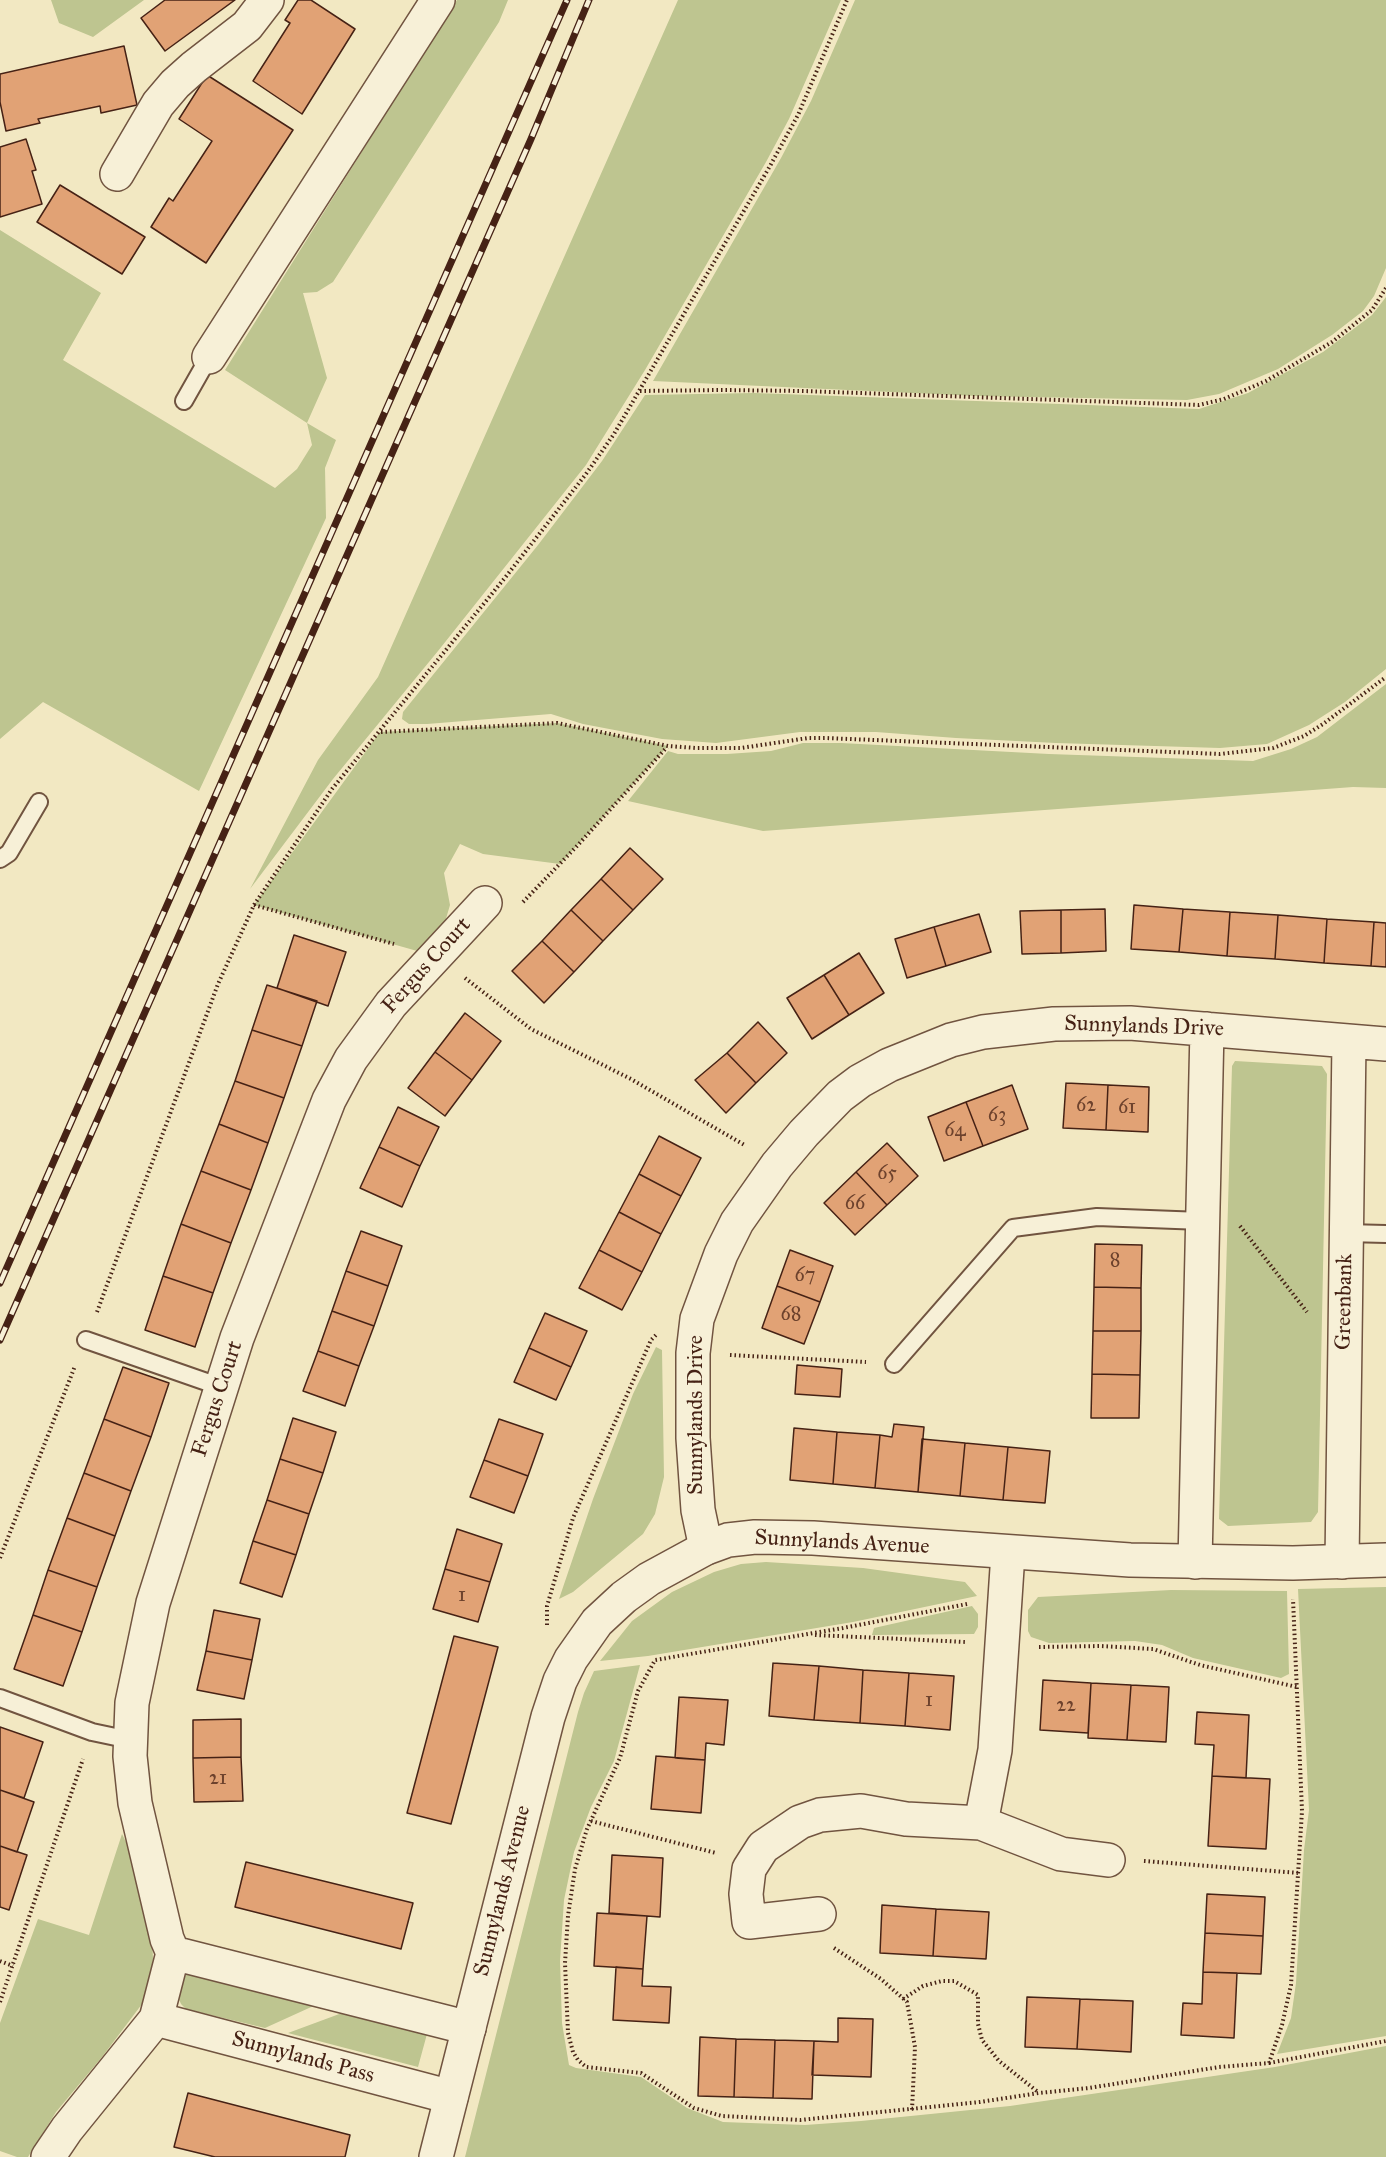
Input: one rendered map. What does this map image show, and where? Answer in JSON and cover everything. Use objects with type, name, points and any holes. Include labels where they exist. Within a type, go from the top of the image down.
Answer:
[{"type":"street","points":[[117,174],[158,104],[175,84],[247,26],[267,0]]},
{"type":"street","points":[[209,357],[438,0]]},
{"type":"street","name":"Fergus Court","points":[[173,1953],[167,1939],[135,1803],[130,1756],[132,1703],[153,1603],[237,1338],[329,1100],[351,1059],[391,1004],[485,903]]},
{"type":"street","name":"Sunnylands Drive","points":[[706,1548],[698,1510],[693,1438],[693,1353],[697,1319],[737,1222],[777,1165],[822,1113],[860,1082],[889,1065],[951,1040],[983,1032],[1054,1024],[1130,1023],[1386,1044]]},
{"type":"street","points":[[1195,1562],[1207,1029]]},
{"type":"street","name":"Greenbank","points":[[1342,1562],[1349,1041]]},
{"type":"street","name":"Sunnylands Avenue","points":[[436,2157],[548,1717],[560,1681],[571,1659],[597,1622],[624,1597],[649,1579],[706,1548],[728,1540],[785,1536],[1130,1560],[1293,1563],[1386,1560]]},
{"type":"street","points":[[981,1823],[995,1750],[1008,1553]]},
{"type":"street","points":[[804,1916],[749,1922],[746,1894],[749,1869],[763,1847],[800,1822],[820,1815],[861,1811],[906,1819],[981,1823],[1061,1854],[1108,1860]]},
{"type":"street","points":[[48,2157],[67,2129],[156,2019],[173,1953],[469,2028]]},
{"type":"street","name":"Sunnylands Pass","points":[[156,2019],[451,2097]]},
{"type":"lane","points":[[184,401],[209,357]]},
{"type":"lane","points":[[0,860],[9,853],[39,802]]},
{"type":"lane","points":[[894,1364],[1013,1228],[1096,1217],[1202,1221]]},
{"type":"lane","points":[[1346,1233],[1386,1234]]},
{"type":"lane","points":[[86,1340],[221,1388]]},
{"type":"lane","points":[[0,1698],[92,1732],[130,1740]]},
{"type":"path","points":[[0,1558],[86,1340],[218,984],[254,905],[332,789],[504,579],[586,474],[639,391],[798,115],[847,0]]},
{"type":"path","points":[[639,391],[804,391],[1199,405],[1224,399],[1266,381],[1332,342],[1372,310],[1386,288]]},
{"type":"path","points":[[380,732],[557,723],[668,746],[716,749],[741,748],[807,738],[825,738],[1197,754],[1245,752],[1273,748],[1304,736],[1386,677]]},
{"type":"path","points":[[485,903],[519,907],[668,746]]},
{"type":"path","points":[[254,905],[435,956],[531,1029],[631,1079],[777,1165]]},
{"type":"path","points":[[1239,1224],[1309,1315]]},
{"type":"path","points":[[547,1628],[547,1606],[573,1518],[651,1340],[659,1332]]},
{"type":"path","points":[[693,1353],[894,1364]]},
{"type":"path","points":[[1269,2063],[1282,2025],[1291,1984],[1302,1811],[1293,1563]]},
{"type":"path","points":[[1006,1596],[807,1635],[655,1660],[638,1691],[620,1758],[591,1821],[574,1869],[565,1963],[568,2033],[573,2052],[578,2060],[586,2067],[641,2073],[694,2108],[722,2116],[800,2120],[912,2110],[1039,2092],[1089,2088],[1219,2067],[1269,2063],[1386,2041]]},
{"type":"path","points":[[807,1635],[1002,1646],[1101,1646],[1153,1649],[1200,1665],[1297,1687]]},
{"type":"path","points":[[0,2002],[92,1732]]},
{"type":"path","points":[[591,1821],[753,1863]]},
{"type":"path","points":[[1108,1860],[1299,1873]]},
{"type":"path","points":[[804,1916],[907,2002],[915,2047],[912,2110]]},
{"type":"path","points":[[0,1961],[13,1966]]},
{"type":"path","points":[[903,1999],[923,1986],[942,1981],[954,1981],[978,1995],[978,2024],[982,2040],[999,2061],[1039,2092]]},
{"type":"green space","points":[[51,0],[144,0],[93,37],[59,23]]},
{"type":"green space","points":[[457,0],[508,0],[499,22],[333,282],[317,292],[303,293],[327,378],[307,423],[225,370]]},
{"type":"green space","points":[[678,0],[841,0],[789,119],[766,162],[645,370],[586,465],[333,779],[250,889],[318,760],[378,677]]},
{"type":"green space","points":[[855,0],[1386,0],[1386,268],[1374,296],[1363,311],[1332,335],[1278,369],[1219,394],[1187,400],[978,396],[653,381],[781,158],[811,101]]},
{"type":"green space","points":[[0,230],[101,293],[63,360],[275,488],[297,469],[312,445],[307,423],[336,440],[325,468],[326,518],[199,791],[43,702],[0,739]]},
{"type":"green space","points":[[1386,297],[1386,669],[1345,702],[1309,725],[1267,744],[1220,748],[1056,743],[876,732],[800,732],[716,743],[662,739],[583,724],[551,714],[427,724],[409,724],[402,719],[403,712],[538,545],[602,461],[645,395],[754,393],[1199,409],[1248,393],[1323,352],[1372,315]]},
{"type":"green space","points":[[1386,684],[1386,788],[1353,787],[763,831],[628,801],[668,751],[678,754],[727,754],[771,751],[803,743],[841,743],[1049,754],[1253,761],[1291,749],[1317,737]]},
{"type":"green space","points":[[557,723],[668,746],[560,864],[483,854],[460,844],[444,873],[450,905],[435,956],[254,905],[380,732]]},
{"type":"green space","points":[[1235,1061],[1322,1066],[1327,1074],[1318,1512],[1311,1522],[1228,1526],[1219,1519],[1232,1066]]},
{"type":"green space","points":[[656,1347],[662,1350],[664,1477],[655,1514],[643,1534],[573,1592],[559,1599],[593,1499],[633,1394]]},
{"type":"green space","points":[[766,1562],[863,1568],[965,1582],[977,1596],[853,1622],[648,1656],[600,1661],[632,1621],[672,1592],[714,1572],[741,1564]]},
{"type":"green space","points":[[1386,1587],[1386,2036],[1277,2054],[1291,2018],[1296,1983],[1304,1850],[1309,1810],[1298,1589]]},
{"type":"green space","points":[[1171,1590],[1287,1591],[1289,1674],[1281,1678],[1193,1658],[1162,1645],[1135,1641],[1049,1643],[1031,1637],[1028,1631],[1028,1610],[1038,1597]]},
{"type":"green space","points":[[972,1606],[978,1614],[978,1627],[974,1634],[872,1635],[874,1628]]},
{"type":"green space","points":[[640,1665],[614,1761],[591,1807],[574,1852],[564,1900],[560,1961],[562,2023],[569,2065],[576,2068],[641,2077],[687,2108],[723,2122],[805,2125],[1010,2106],[1275,2067],[1386,2046],[1386,2157],[465,2157],[584,1693],[594,1671]]},
{"type":"green space","points":[[122,1834],[129,1848],[152,1937],[153,1959],[150,1980],[142,2004],[56,2112],[28,2157],[17,2157],[0,2151],[0,2023],[38,1919],[89,1935]]},
{"type":"green space","points":[[194,1973],[320,2003],[265,2028],[186,2009],[178,1997],[181,1982],[186,1975]]},
{"type":"green space","points":[[342,2013],[427,2034],[418,2067],[288,2033]]},
{"type":"building","points":[[165,0],[235,0],[165,51],[141,18]]},
{"type":"building","points":[[298,0],[311,0],[355,29],[302,114],[253,81],[290,23],[285,20]]},
{"type":"building","points":[[124,46],[137,105],[101,113],[100,106],[38,119],[40,123],[6,131],[0,102],[0,74]]},
{"type":"building","points":[[207,75],[293,130],[206,263],[151,227],[169,198],[173,201],[212,141],[179,119]]},
{"type":"building","points":[[26,139],[36,170],[32,171],[42,204],[0,217],[0,147]]},
{"type":"building","points":[[60,185],[145,237],[122,274],[37,222]]},
{"type":"building","points":[[630,848],[663,879],[633,910],[601,879]]},
{"type":"building","points":[[601,879],[633,910],[603,941],[571,910]]},
{"type":"building","points":[[1134,905],[1183,909],[1179,952],[1131,949]]},
{"type":"building","points":[[1105,909],[1106,951],[1061,953],[1061,910]]},
{"type":"building","points":[[1183,909],[1230,912],[1227,956],[1179,952]]},
{"type":"building","points":[[571,910],[603,941],[574,972],[542,941]]},
{"type":"building","points":[[1061,910],[1061,953],[1022,954],[1020,911]]},
{"type":"building","points":[[1230,912],[1278,915],[1275,959],[1227,956]]},
{"type":"building","points":[[979,914],[991,952],[946,966],[934,927]]},
{"type":"building","points":[[1278,915],[1327,919],[1324,963],[1275,959]]},
{"type":"building","points":[[1327,919],[1374,922],[1371,966],[1324,963]]},
{"type":"building","points":[[1374,922],[1386,923],[1386,967],[1371,966]]},
{"type":"building","points":[[934,927],[946,966],[907,978],[895,939]]},
{"type":"building","points":[[294,935],[346,952],[328,1006],[277,988]]},
{"type":"building","points":[[542,941],[574,972],[544,1003],[512,971]]},
{"type":"building","points":[[859,953],[884,993],[849,1015],[824,975]]},
{"type":"building","points":[[824,975],[849,1015],[812,1039],[787,998]]},
{"type":"building","points":[[267,985],[317,1001],[302,1046],[252,1030]]},
{"type":"building","points":[[465,1013],[501,1041],[472,1080],[435,1052]]},
{"type":"building","points":[[758,1022],[787,1053],[756,1083],[727,1053]]},
{"type":"building","points":[[252,1030],[302,1046],[284,1098],[235,1081]]},
{"type":"building","points":[[435,1052],[472,1080],[445,1116],[408,1088]]},
{"type":"building","points":[[727,1053],[756,1083],[726,1113],[695,1080]]},
{"type":"building","points":[[235,1081],[284,1098],[268,1143],[219,1124]]},
{"type":"building","points":[[1066,1083],[1108,1085],[1106,1130],[1063,1128]]},
{"type":"building","points":[[1012,1085],[1028,1129],[983,1146],[966,1102]]},
{"type":"building","points":[[1108,1085],[1149,1087],[1148,1132],[1106,1130]]},
{"type":"building","points":[[966,1102],[983,1146],[944,1161],[928,1117]]},
{"type":"building","points":[[398,1107],[439,1127],[420,1166],[379,1147]]},
{"type":"building","points":[[219,1124],[268,1143],[251,1190],[201,1171]]},
{"type":"building","points":[[659,1136],[701,1158],[681,1196],[639,1174]]},
{"type":"building","points":[[887,1143],[918,1176],[887,1205],[856,1172]]},
{"type":"building","points":[[379,1147],[420,1166],[402,1207],[360,1188]]},
{"type":"building","points":[[201,1171],[251,1190],[231,1243],[181,1224]]},
{"type":"building","points":[[856,1172],[887,1205],[855,1235],[824,1203]]},
{"type":"building","points":[[639,1174],[681,1196],[661,1234],[619,1212]]},
{"type":"building","points":[[619,1212],[661,1234],[642,1272],[599,1250]]},
{"type":"building","points":[[181,1224],[231,1243],[213,1293],[163,1276]]},
{"type":"building","points":[[361,1231],[402,1246],[388,1286],[346,1271]]},
{"type":"building","points":[[1095,1244],[1142,1245],[1141,1288],[1094,1287]]},
{"type":"building","points":[[599,1250],[642,1272],[622,1310],[579,1288]]},
{"type":"building","points":[[790,1250],[833,1266],[820,1302],[777,1286]]},
{"type":"building","points":[[346,1271],[388,1286],[374,1326],[332,1311]]},
{"type":"building","points":[[163,1276],[213,1293],[195,1347],[145,1330]]},
{"type":"building","points":[[777,1286],[820,1302],[804,1344],[762,1328]]},
{"type":"building","points":[[1094,1287],[1141,1288],[1141,1331],[1093,1331]]},
{"type":"building","points":[[332,1311],[374,1326],[359,1366],[318,1351]]},
{"type":"building","points":[[545,1313],[587,1331],[571,1367],[529,1348]]},
{"type":"building","points":[[1093,1331],[1141,1331],[1140,1375],[1092,1374]]},
{"type":"building","points":[[529,1348],[571,1367],[556,1400],[514,1382]]},
{"type":"building","points":[[318,1351],[359,1366],[345,1406],[303,1391]]},
{"type":"building","points":[[797,1365],[842,1369],[840,1397],[795,1394]]},
{"type":"building","points":[[123,1367],[169,1383],[151,1437],[104,1419]]},
{"type":"building","points":[[1092,1374],[1140,1375],[1139,1418],[1091,1418]]},
{"type":"building","points":[[293,1418],[336,1432],[323,1473],[280,1459]]},
{"type":"building","points":[[104,1419],[151,1437],[131,1491],[84,1473]]},
{"type":"building","points":[[499,1419],[543,1434],[528,1476],[484,1460]]},
{"type":"building","points":[[894,1424],[924,1427],[918,1492],[875,1488],[880,1435],[892,1437]]},
{"type":"building","points":[[794,1428],[837,1432],[833,1484],[790,1480]]},
{"type":"building","points":[[837,1432],[880,1435],[875,1488],[833,1484]]},
{"type":"building","points":[[922,1439],[965,1443],[960,1496],[918,1492]]},
{"type":"building","points":[[965,1443],[1008,1447],[1003,1500],[960,1496]]},
{"type":"building","points":[[1008,1447],[1050,1451],[1045,1503],[1003,1500]]},
{"type":"building","points":[[280,1459],[323,1473],[309,1514],[267,1500]]},
{"type":"building","points":[[484,1460],[528,1476],[514,1513],[470,1497]]},
{"type":"building","points":[[84,1473],[131,1491],[115,1536],[67,1518]]},
{"type":"building","points":[[267,1500],[309,1514],[296,1555],[253,1541]]},
{"type":"building","points":[[67,1518],[115,1536],[97,1587],[48,1570]]},
{"type":"building","points":[[457,1529],[502,1544],[490,1582],[445,1569]]},
{"type":"building","points":[[253,1541],[296,1555],[282,1597],[240,1583]]},
{"type":"building","points":[[445,1569],[490,1582],[478,1622],[433,1609]]},
{"type":"building","points":[[48,1570],[97,1587],[82,1632],[33,1615]]},
{"type":"building","points":[[214,1610],[260,1619],[252,1660],[206,1651]]},
{"type":"building","points":[[33,1615],[82,1632],[63,1686],[14,1669]]},
{"type":"building","points":[[454,1636],[498,1647],[451,1824],[407,1813]]},
{"type":"building","points":[[206,1651],[252,1660],[244,1699],[197,1690]]},
{"type":"building","points":[[773,1663],[819,1666],[814,1720],[769,1716]]},
{"type":"building","points":[[819,1666],[863,1670],[860,1723],[814,1720]]},
{"type":"building","points":[[863,1670],[909,1673],[905,1726],[860,1723]]},
{"type":"building","points":[[909,1673],[954,1676],[950,1730],[905,1726]]},
{"type":"building","points":[[1043,1680],[1091,1683],[1088,1733],[1040,1730]]},
{"type":"building","points":[[1091,1683],[1131,1685],[1127,1740],[1088,1738]]},
{"type":"building","points":[[1131,1685],[1169,1687],[1166,1742],[1127,1740]]},
{"type":"building","points":[[679,1697],[728,1700],[724,1745],[706,1743],[705,1760],[675,1758]]},
{"type":"building","points":[[1197,1712],[1249,1715],[1246,1778],[1212,1776],[1214,1745],[1195,1744]]},
{"type":"building","points":[[241,1719],[241,1757],[193,1758],[193,1720]]},
{"type":"building","points":[[0,1727],[43,1742],[24,1798],[0,1790]]},
{"type":"building","points":[[656,1756],[705,1760],[701,1813],[651,1809]]},
{"type":"building","points":[[241,1757],[243,1801],[194,1802],[193,1758]]},
{"type":"building","points":[[1212,1776],[1270,1779],[1266,1849],[1208,1846]]},
{"type":"building","points":[[0,1790],[34,1802],[17,1852],[0,1846]]},
{"type":"building","points":[[0,1846],[27,1855],[9,1910],[0,1907]]},
{"type":"building","points":[[612,1855],[663,1858],[660,1917],[609,1913]]},
{"type":"building","points":[[246,1862],[413,1903],[401,1949],[235,1907]]},
{"type":"building","points":[[1207,1894],[1265,1897],[1263,1936],[1205,1933]]},
{"type":"building","points":[[882,1905],[936,1909],[933,1956],[880,1953]]},
{"type":"building","points":[[936,1909],[989,1912],[986,1959],[933,1956]]},
{"type":"building","points":[[597,1913],[647,1916],[643,1969],[594,1966]]},
{"type":"building","points":[[1205,1933],[1263,1936],[1261,1974],[1203,1972]]},
{"type":"building","points":[[616,1967],[643,1969],[642,1986],[671,1987],[669,2023],[613,2020]]},
{"type":"building","points":[[1203,1972],[1237,1973],[1234,2038],[1181,2035],[1183,2003],[1202,2004]]},
{"type":"building","points":[[1027,1997],[1080,1999],[1077,2049],[1025,2047]]},
{"type":"building","points":[[1080,1999],[1133,2001],[1131,2052],[1077,2049]]},
{"type":"building","points":[[838,2018],[873,2019],[871,2077],[812,2075],[814,2041],[838,2042]]},
{"type":"building","points":[[700,2037],[736,2039],[734,2097],[698,2096]]},
{"type":"building","points":[[736,2039],[775,2040],[773,2098],[734,2097]]},
{"type":"building","points":[[775,2040],[814,2041],[812,2099],[773,2098]]},
{"type":"building","points":[[188,2093],[350,2135],[345,2157],[215,2157],[174,2147]]},
{"type":"railway","points":[[0,1283],[567,0]]},
{"type":"railway","points":[[0,1340],[531,139],[589,0]]}]
